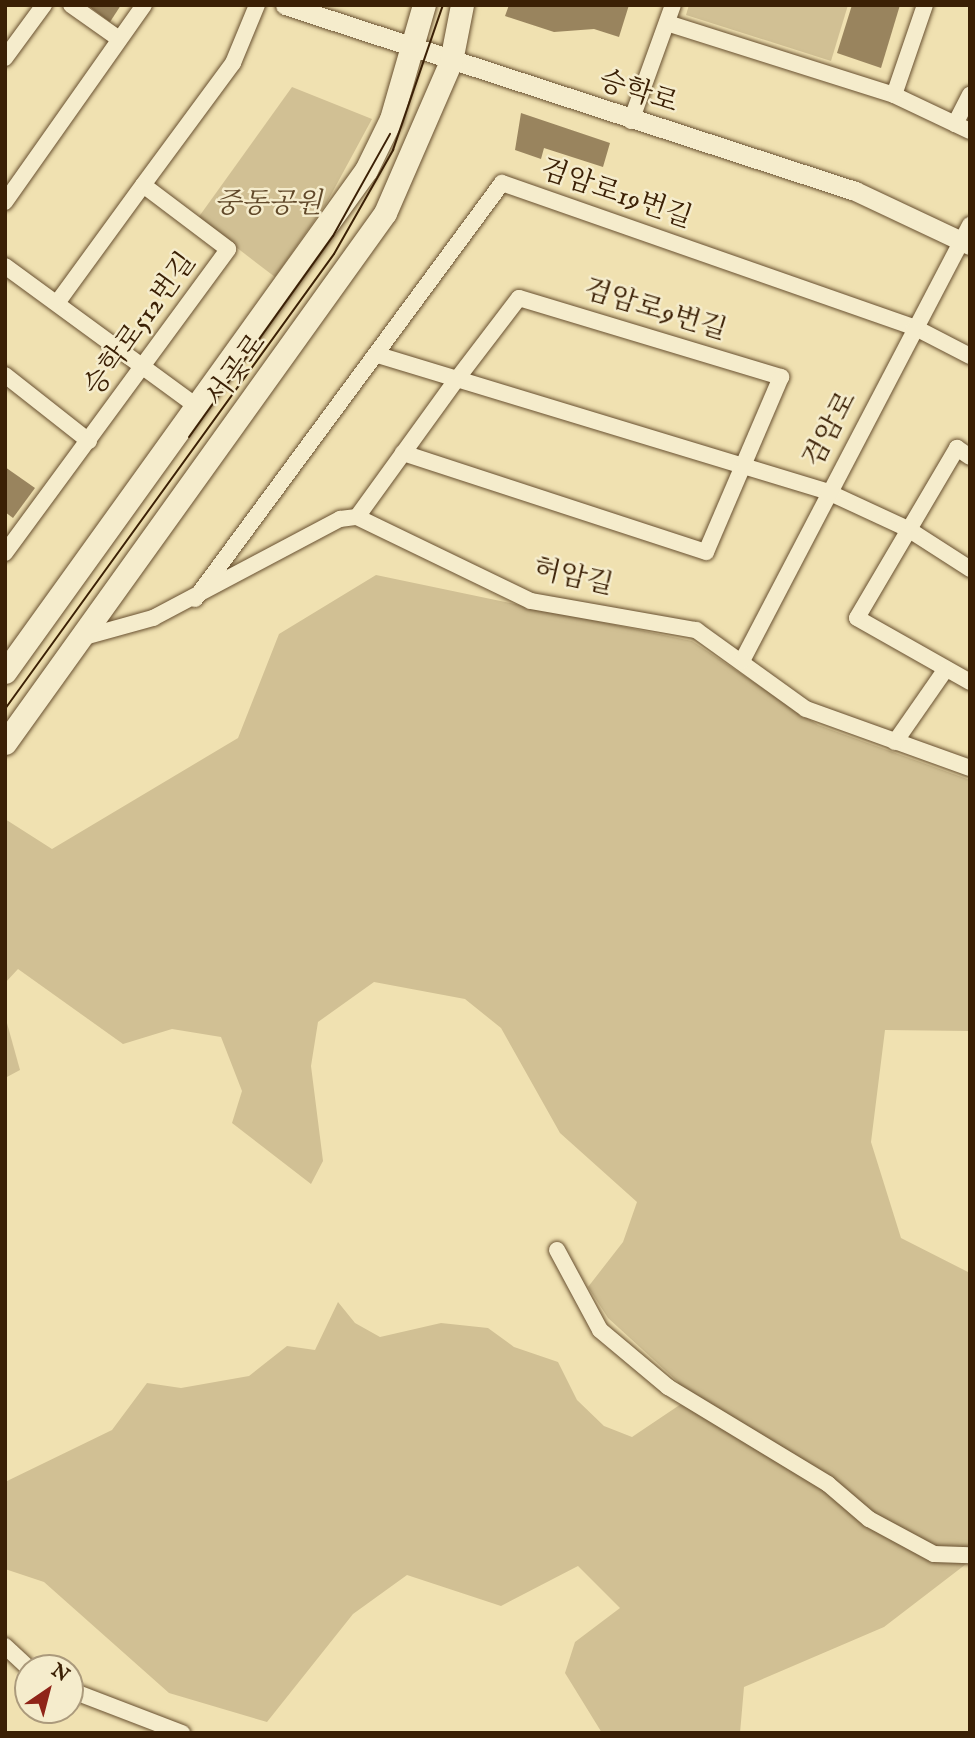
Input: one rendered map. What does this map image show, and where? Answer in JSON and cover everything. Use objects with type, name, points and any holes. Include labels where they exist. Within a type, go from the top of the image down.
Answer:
[{"type":"main road","name":"서곶로","points":[[5,673],[199,408],[366,170],[415,50],[424,5]]},
{"type":"main road","name":"서곶로","points":[[5,743],[385,213],[462,5]]},
{"type":"main road","name":"서곶로","points":[[5,718],[360,231],[404,152],[444,59]]},
{"type":"street","points":[[5,58],[44,5]]},
{"type":"street","points":[[71,5],[119,39]]},
{"type":"street","points":[[5,202],[144,5]]},
{"type":"street","points":[[57,303],[233,63],[257,5]]},
{"type":"street","name":"승학로","points":[[285,5],[631,121],[855,191],[966,236]]},
{"type":"street","points":[[631,121],[673,5]]},
{"type":"street","points":[[894,95],[925,5]]},
{"type":"street","points":[[667,23],[894,95],[963,128],[970,95]]},
{"type":"street","name":"검암로19번길","points":[[378,355],[502,183],[914,327]]},
{"type":"street","name":"승학로512번길","points":[[5,554],[228,249],[143,185]]},
{"type":"street","name":"검암로","points":[[742,661],[914,327],[966,236]]},
{"type":"street","points":[[5,266],[199,408]]},
{"type":"street","name":"검암로9번길","points":[[403,453],[706,552],[748,467],[781,377],[519,298],[457,379]]},
{"type":"street","points":[[914,327],[970,356]]},
{"type":"street","points":[[195,599],[378,355],[828,492],[908,529],[970,569]]},
{"type":"street","points":[[5,375],[89,440]]},
{"type":"street","points":[[81,638],[195,599],[340,519],[357,517],[457,379]]},
{"type":"street","points":[[970,457],[957,448],[857,618],[970,682]]},
{"type":"street","name":"허암길","points":[[357,517],[531,601],[696,629],[806,709],[970,768]]},
{"type":"street","points":[[895,742],[946,669]]},
{"type":"street","points":[[557,1251],[600,1330],[668,1387],[828,1484],[869,1519],[934,1554],[970,1555]]},
{"type":"street","points":[[84,1695],[182,1733]]},
{"type":"green space","points":[[689,5],[848,5],[831,61],[686,15]]},
{"type":"green space","name":"중동공원","points":[[292,87],[372,119],[326,204],[275,277],[198,218]]},
{"type":"green space","points":[[376,575],[692,641],[818,725],[970,780],[970,1031],[885,1030],[871,1142],[901,1238],[970,1273],[970,1561],[884,1627],[744,1687],[740,1733],[602,1733],[565,1673],[575,1642],[620,1608],[578,1566],[501,1606],[407,1575],[353,1614],[267,1722],[169,1693],[44,1582],[5,1569],[5,1482],[112,1430],[147,1383],[181,1388],[249,1376],[287,1346],[315,1350],[338,1302],[355,1323],[380,1337],[441,1323],[488,1328],[514,1347],[558,1362],[577,1400],[604,1426],[632,1437],[687,1400],[677,1381],[608,1318],[588,1287],[623,1242],[637,1202],[560,1133],[501,1028],[465,999],[374,982],[318,1022],[311,1066],[323,1161],[311,1184],[232,1123],[242,1091],[221,1037],[172,1029],[123,1044],[18,969],[5,983],[5,819],[52,849],[238,738],[279,634]]},
{"type":"green space","points":[[5,1016],[20,1070],[5,1078]]},
{"type":"building","points":[[87,5],[121,5],[110,22]]},
{"type":"building","points":[[509,5],[629,5],[619,37],[594,29],[554,32],[505,16]]},
{"type":"building","points":[[852,5],[900,5],[881,68],[837,53]]},
{"type":"building","points":[[521,113],[610,143],[603,167],[544,148],[541,159],[515,150]]},
{"type":"building","points":[[5,467],[35,488],[13,518],[5,512]]},
{"type":"tram line","points":[[5,709],[334,254],[393,150],[443,5]]},
{"type":"tram line","points":[[189,437],[333,236],[390,134]]}]
